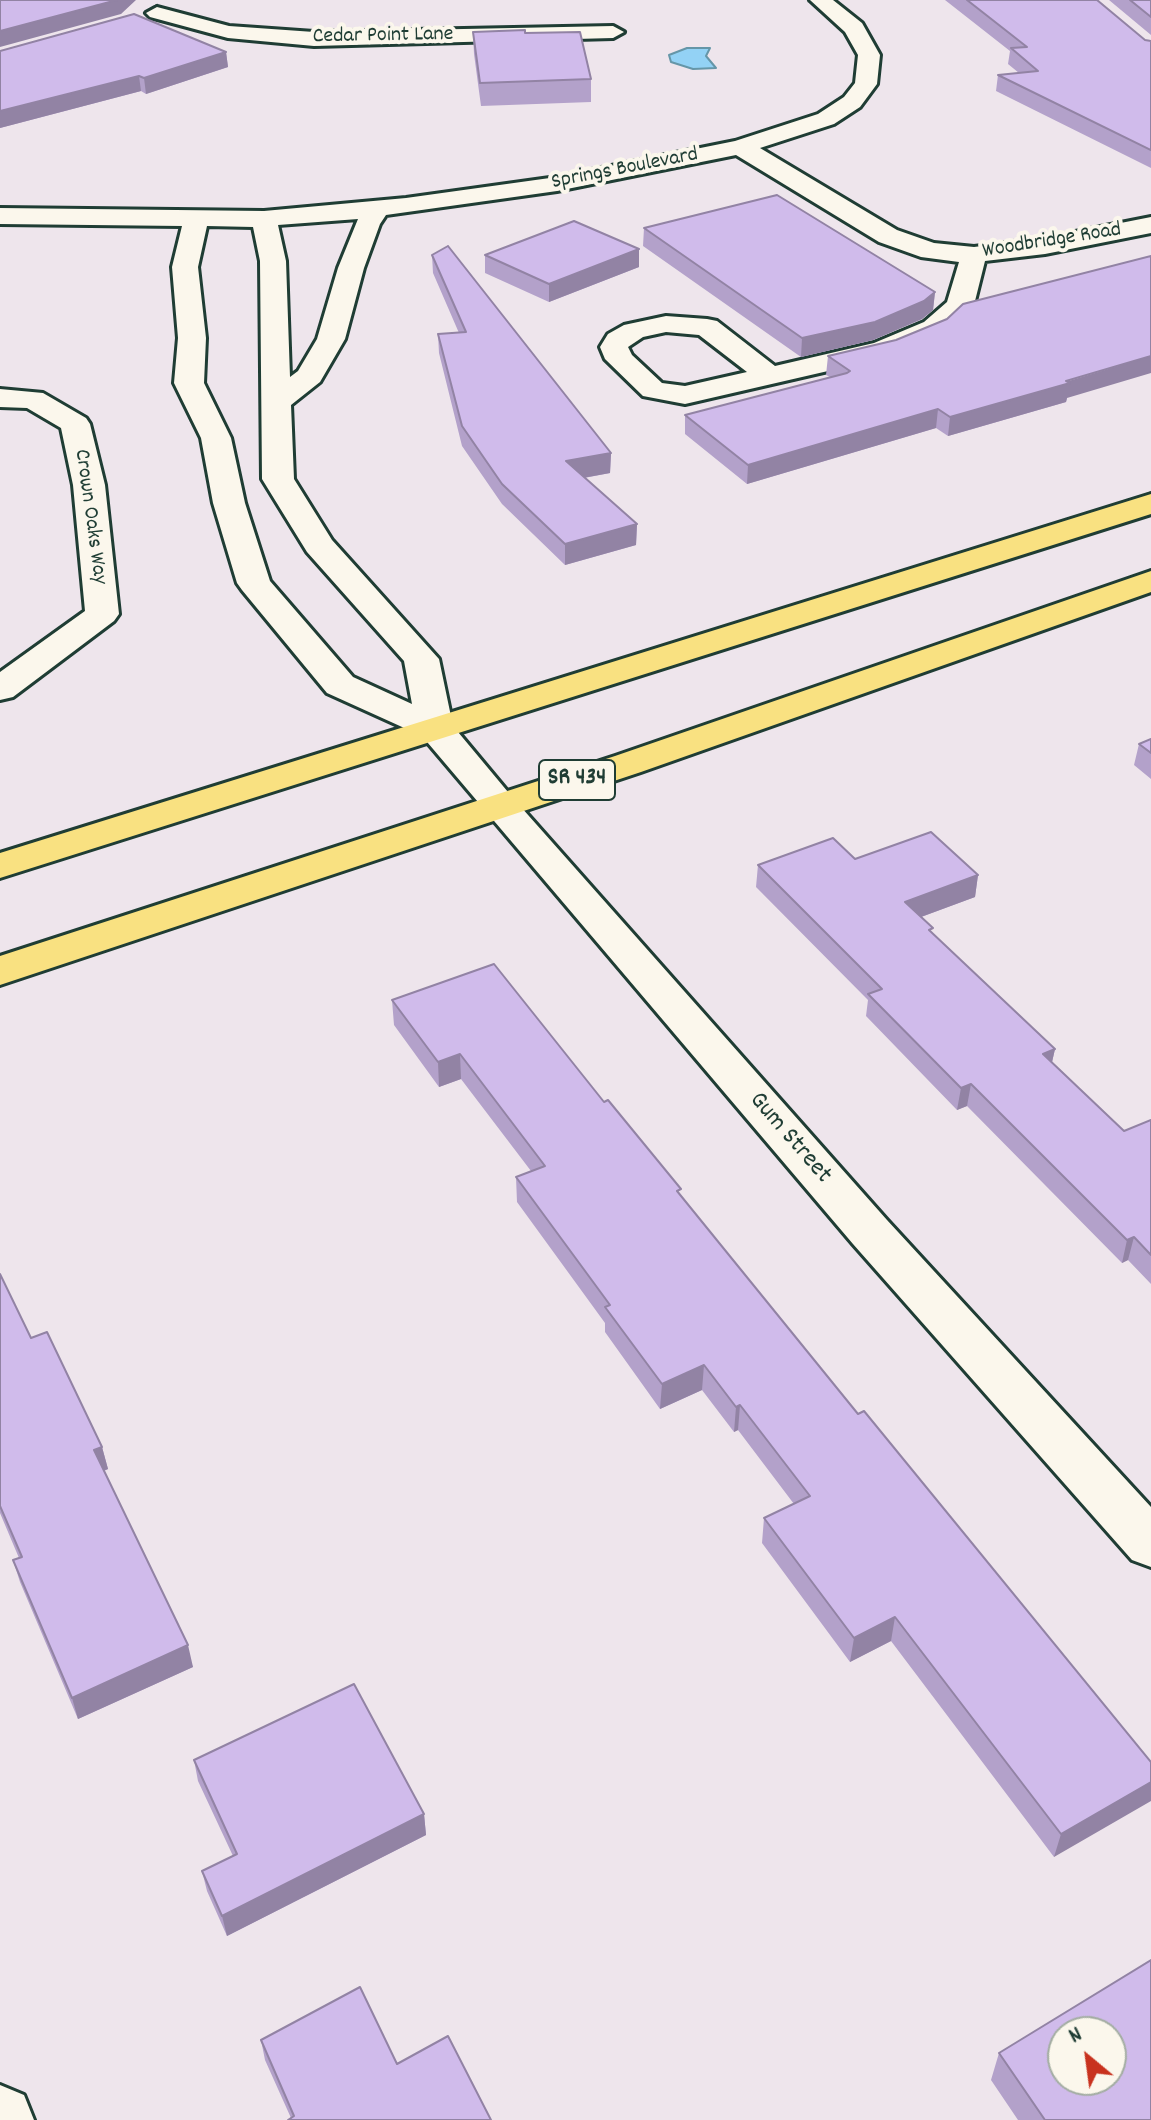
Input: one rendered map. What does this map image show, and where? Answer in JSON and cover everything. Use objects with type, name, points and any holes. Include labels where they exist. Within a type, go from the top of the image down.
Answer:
[{"type":"main road","points":[[0,866],[1151,504]]},
{"type":"main road","name":"SR 434","points":[[0,971],[1148,586]]},
{"type":"street","points":[[133,20],[157,13],[181,0]]},
{"type":"street","name":"Springs Boulevard","points":[[0,216],[264,219],[378,209],[557,184],[740,147],[826,119],[852,102],[866,84],[869,55],[854,28],[820,0]]},
{"type":"street","name":"Cedar Point Lane","points":[[157,13],[228,32],[314,39],[613,32]]},
{"type":"street","name":"Woodbridge Road","points":[[740,147],[888,236],[930,251],[974,255],[1045,246],[1151,225]]},
{"type":"street","points":[[277,402],[310,376],[331,339],[351,268],[367,224],[378,209]]},
{"type":"street","points":[[196,219],[185,267],[192,338],[189,383],[216,438],[229,503],[254,583],[340,685],[435,728]]},
{"type":"street","points":[[264,219],[273,261],[278,479],[319,545],[421,659],[435,728]]},
{"type":"street","points":[[768,375],[883,350],[934,328],[960,305],[974,255]]},
{"type":"street","name":"Crown Oaks Way","points":[[0,398],[33,399],[75,424],[89,485],[102,614],[0,689]]},
{"type":"street","name":"Gum Street","points":[[435,728],[499,806],[870,1232],[1151,1544]]},
{"type":"water","points":[[687,48],[710,48],[706,56],[716,68],[693,69],[671,62],[669,55]]},
{"type":"building","points":[[0,0],[117,0],[0,31]]},
{"type":"building","points":[[967,0],[1097,0],[1145,40],[1151,41],[1151,150],[998,75],[1038,71],[1011,48],[1027,47]]},
{"type":"building","points":[[1130,0],[1151,0],[1151,17]]},
{"type":"building","points":[[134,14],[226,52],[144,78],[139,76],[0,111],[0,51]]},
{"type":"building","points":[[525,30],[525,33],[580,32],[591,79],[480,83],[473,32]]},
{"type":"building","points":[[777,195],[935,292],[924,301],[875,322],[802,338],[644,228]]},
{"type":"building","points":[[574,221],[639,249],[549,284],[485,255]]},
{"type":"building","points":[[448,246],[611,453],[566,461],[637,524],[565,544],[502,484],[462,426],[438,334],[466,332],[432,255]]},
{"type":"building","points":[[1151,256],[1151,356],[950,417],[938,409],[748,465],[685,415],[847,373],[850,371],[828,356],[896,340],[947,319],[963,304]]},
{"type":"building","points":[[1151,739],[1151,753],[1139,744]]},
{"type":"building","points":[[931,832],[978,875],[905,902],[933,928],[929,930],[1055,1049],[1043,1054],[1124,1131],[1151,1120],[1151,1255],[1134,1237],[1127,1240],[971,1084],[961,1088],[868,994],[882,989],[758,865],[833,838],[855,859]]},
{"type":"building","points":[[494,964],[604,1102],[608,1100],[681,1189],[677,1191],[858,1414],[864,1411],[1151,1762],[1151,1782],[1061,1834],[895,1617],[854,1638],[764,1518],[810,1496],[740,1405],[736,1407],[704,1365],[662,1384],[605,1307],[610,1305],[516,1177],[545,1166],[460,1054],[438,1062],[392,1000]]},
{"type":"building","points":[[0,1274],[31,1338],[47,1332],[102,1447],[94,1450],[188,1645],[72,1698],[13,1560],[22,1557],[0,1506]]},
{"type":"building","points":[[354,1684],[424,1814],[222,1916],[202,1871],[237,1854],[194,1760]]},
{"type":"building","points":[[1151,1960],[1151,2120],[1045,2120],[999,2053],[1047,2024],[1047,2096],[1127,2096],[1127,2016],[1059,2016]]},
{"type":"building","points":[[360,1987],[397,2064],[448,2036],[491,2120],[288,2120],[294,2116],[261,2040]]}]
